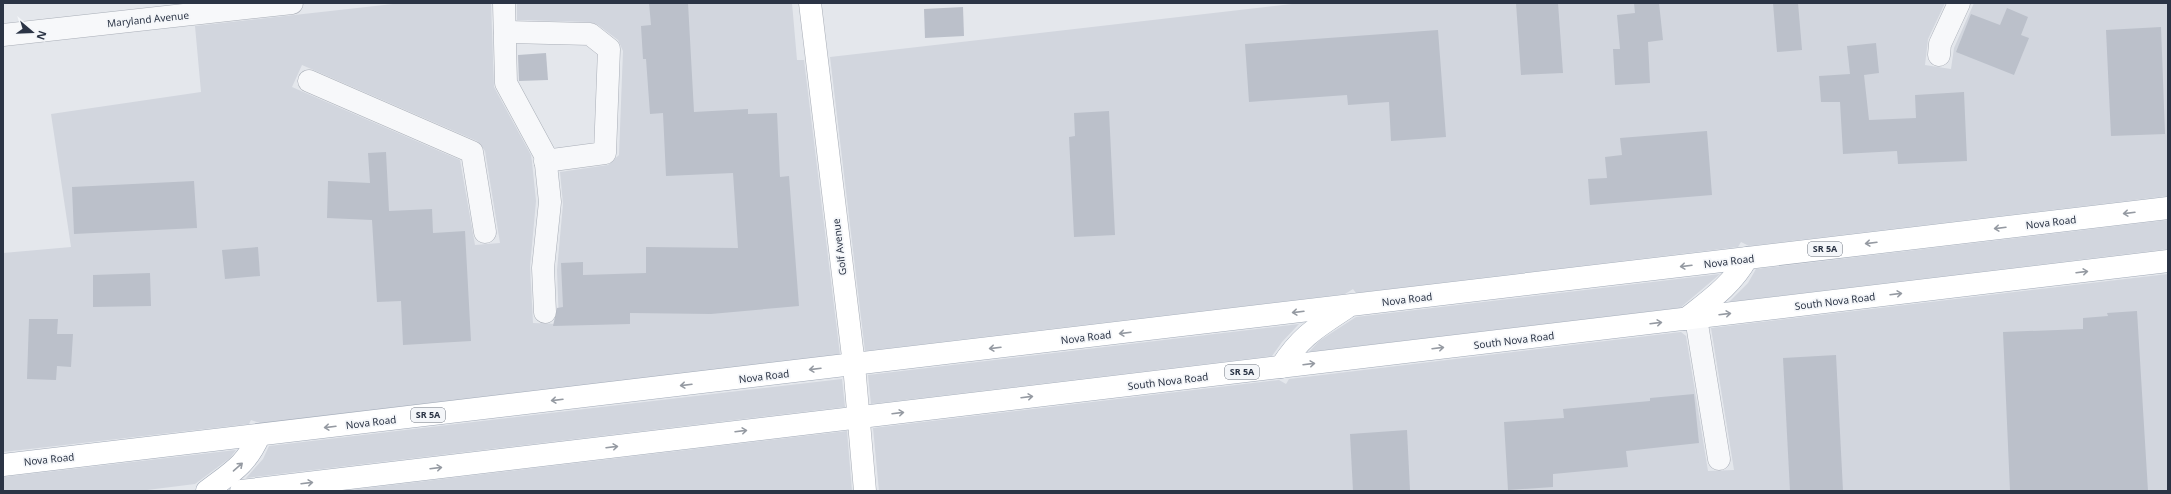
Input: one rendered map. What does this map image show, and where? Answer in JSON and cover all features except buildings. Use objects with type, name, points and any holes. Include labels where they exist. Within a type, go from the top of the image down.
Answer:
[{"type":"main road","name":"Golf Avenue","points":[[810,3],[854,365],[866,491]]},
{"type":"main road","name":"Nova Road","points":[[3,465],[259,436],[2168,208]]},
{"type":"main road","points":[[1691,318],[1738,275],[1747,258]]},
{"type":"main road","name":"South Nova Road","points":[[859,417],[2168,261]]},
{"type":"main road","points":[[1280,367],[1292,350],[1309,332],[1351,306]]},
{"type":"main road","name":"SR 5A","points":[[241,491],[859,417]]},
{"type":"main road","points":[[207,491],[240,466],[252,452],[259,436]]},
{"type":"street","name":"Maryland Avenue","points":[[3,35],[292,3]]},
{"type":"street","points":[[504,3],[506,83],[545,155],[550,202],[543,268],[546,312]]},
{"type":"street","points":[[1939,55],[1940,44],[1959,3]]},
{"type":"street","points":[[504,32],[590,34],[610,49],[605,153],[545,161]]},
{"type":"street","points":[[309,81],[472,152],[485,232]]},
{"type":"street","points":[[1691,318],[1719,459]]},
{"type":"shaded area","points":[[402,3],[491,3],[494,87],[531,155],[532,162],[536,201],[530,267],[533,323],[559,324],[557,270],[563,204],[560,172],[608,165],[619,155],[623,51],[618,40],[598,25],[589,22],[517,20],[517,3],[792,3],[797,60],[804,60],[840,355],[260,423],[251,420],[249,424],[3,452],[3,253],[71,247],[51,114],[201,92],[195,26]],"holes":[[[302,65],[477,141],[485,151],[500,243],[475,245],[460,160],[292,87]]]},
{"type":"shaded area","points":[[1301,3],[1945,3],[1928,39],[1925,65],[1951,69],[1954,48],[1974,3],[2168,3],[2168,196],[1749,246],[1741,242],[1738,247],[1356,293],[1353,289],[1345,294],[865,351],[830,57]]},
{"type":"shaded area","points":[[2168,220],[2168,249],[1729,302],[1748,283],[1756,269]]},
{"type":"shaded area","points":[[1720,274],[1680,308],[1309,352],[1319,341],[1356,317]]},
{"type":"shaded area","points":[[2168,274],[2168,491],[879,491],[873,428],[1279,380],[1286,384],[1289,379],[1681,332],[1686,336],[1708,471],[1734,470],[1711,328]]},
{"type":"shaded area","points":[[1299,324],[1282,342],[1272,356],[871,404],[868,375]]},
{"type":"shaded area","points":[[842,379],[845,407],[246,478],[263,459],[269,446]]},
{"type":"shaded area","points":[[847,431],[852,491],[342,491]]},
{"type":"shaded area","points":[[236,450],[230,458],[195,484],[139,491],[3,491],[3,477]]}]
